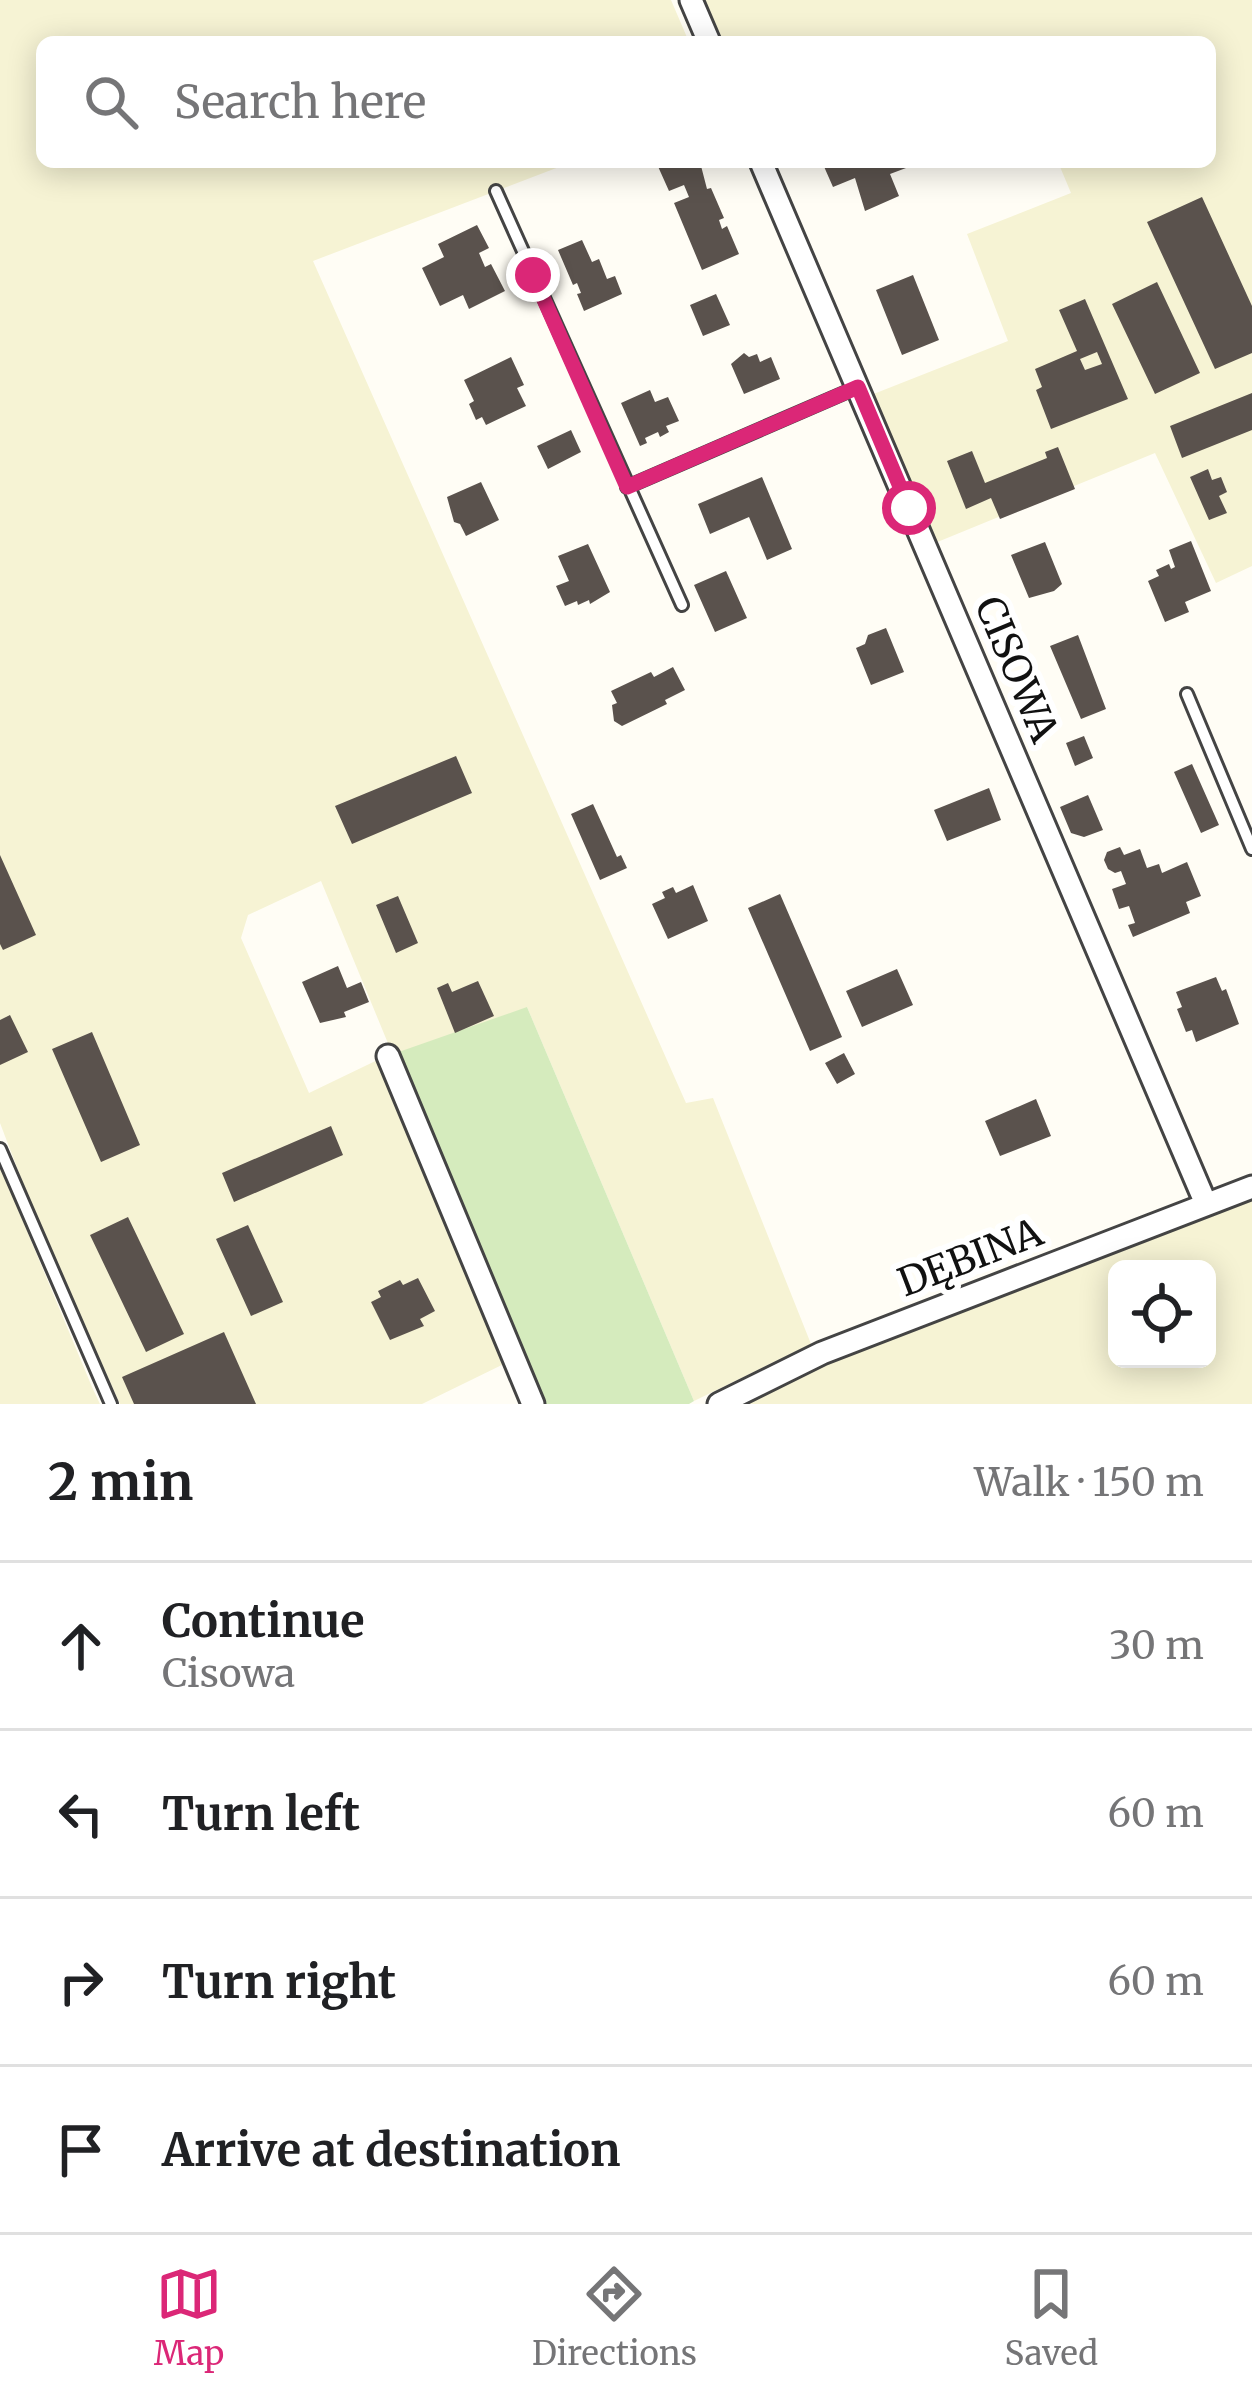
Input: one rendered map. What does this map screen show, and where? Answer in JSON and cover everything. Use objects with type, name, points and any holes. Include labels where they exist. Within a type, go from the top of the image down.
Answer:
[{"type":"street","points":[[691,0],[706,36]]},
{"type":"street","name":"CISOWA","points":[[764,168],[1206,1204]]},
{"type":"street","points":[[388,1056],[533,1404]]},
{"type":"street","name":"DĘBINA","points":[[718,1404],[822,1353],[1252,1187]]},
{"type":"lane","points":[[496,190],[682,605]]},
{"type":"lane","points":[[627,487],[858,387]]},
{"type":"lane","points":[[1187,694],[1252,849]]},
{"type":"lane","points":[[0,1149],[111,1404]]},
{"type":"shaded area","points":[[0,0],[671,0],[686,36],[36,36],[36,168],[556,168],[313,261],[686,1103],[713,1098],[811,1344],[694,1401],[527,1007],[520,1356],[422,1404],[120,1404],[37,1220],[0,1123]],"holes":[[[321,881],[392,1053],[309,1093],[241,938],[248,915]]]},
{"type":"shaded area","points":[[701,0],[1252,0],[1252,566],[1216,583],[1155,453],[935,543],[871,395],[1008,341],[967,234],[1071,193],[1061,168],[1216,168],[1216,36],[716,36]]},
{"type":"shaded area","points":[[0,1166],[92,1387],[100,1404],[0,1404]]},
{"type":"shaded area","points":[[1252,1198],[1252,1404],[747,1404],[833,1360]]},
{"type":"green space","points":[[527,1007],[694,1401],[689,1404],[544,1404],[393,1054]]},
{"type":"building","points":[[659,168],[702,168],[707,189],[711,188],[724,218],[719,220],[722,229],[727,226],[739,254],[702,270],[674,203],[689,197],[684,185],[669,191]]},
{"type":"building","points":[[825,168],[906,168],[890,174],[899,196],[865,211],[855,178],[833,187]]},
{"type":"building","points":[[1202,197],[1252,306],[1252,353],[1215,369],[1147,222]]},
{"type":"building","points":[[477,225],[489,248],[479,253],[485,267],[491,264],[505,291],[469,309],[463,295],[440,306],[422,268],[444,257],[438,244]]},
{"type":"building","points":[[582,240],[592,262],[599,259],[607,279],[615,276],[622,294],[584,311],[577,283],[573,285],[558,250]]},
{"type":"building","points":[[913,275],[939,340],[902,355],[876,290]]},
{"type":"building","points":[[1157,282],[1200,373],[1155,394],[1112,304]]},
{"type":"building","points":[[716,294],[730,325],[703,336],[690,305]]},
{"type":"building","points":[[1085,299],[1128,399],[1051,429],[1036,390],[1042,387],[1035,369],[1077,351],[1059,310]],"holes":[[[1097,352],[1102,364],[1085,370],[1080,359]]]},
{"type":"building","points":[[744,353],[749,357],[757,354],[760,362],[771,357],[780,379],[744,394],[731,364]]},
{"type":"building","points":[[511,357],[524,385],[517,388],[526,406],[486,425],[482,417],[476,420],[464,380]]},
{"type":"building","points":[[650,390],[655,402],[668,397],[679,421],[666,426],[669,432],[660,437],[658,432],[645,438],[647,443],[640,446],[621,403]]},
{"type":"building","points":[[1252,393],[1252,430],[1182,458],[1170,426]]},
{"type":"building","points":[[571,430],[581,452],[548,469],[537,446]]},
{"type":"building","points":[[1058,447],[1075,489],[1000,519],[991,498],[966,509],[947,461],[972,451],[985,483],[1047,458],[1045,452]]},
{"type":"building","points":[[1208,469],[1212,480],[1221,477],[1227,492],[1219,496],[1227,513],[1209,520],[1190,477]]},
{"type":"building","points":[[762,477],[792,549],[767,560],[749,517],[710,534],[698,504]]},
{"type":"building","points":[[481,482],[499,520],[466,536],[454,522],[447,497]]},
{"type":"building","points":[[1191,541],[1211,591],[1185,602],[1189,612],[1165,622],[1148,581],[1159,576],[1156,570],[1169,564],[1175,567],[1169,550]]},
{"type":"building","points":[[1045,542],[1062,584],[1029,598],[1011,555]]},
{"type":"building","points":[[588,544],[610,592],[590,604],[589,600],[565,606],[556,586],[569,581],[558,556]]},
{"type":"building","points":[[726,571],[747,618],[715,632],[694,585]]},
{"type":"building","points":[[886,628],[904,672],[871,685],[856,648],[865,644],[868,635]]},
{"type":"building","points":[[1078,635],[1106,709],[1081,719],[1050,646]]},
{"type":"building","points":[[673,667],[685,690],[622,726],[614,721],[612,705],[617,703],[611,691]]},
{"type":"building","points":[[1084,736],[1093,758],[1075,766],[1066,743]]},
{"type":"building","points":[[456,756],[472,793],[352,844],[335,806]]},
{"type":"building","points":[[1192,764],[1219,825],[1201,833],[1174,772]]},
{"type":"building","points":[[989,788],[1001,820],[947,841],[934,810]]},
{"type":"building","points":[[1088,795],[1103,830],[1084,837],[1071,833],[1060,807]]},
{"type":"building","points":[[593,804],[617,857],[621,855],[627,868],[600,880],[571,814]]},
{"type":"building","points":[[1120,847],[1124,855],[1140,849],[1147,868],[1159,864],[1162,873],[1187,862],[1201,896],[1186,902],[1190,913],[1133,937],[1128,925],[1135,923],[1129,906],[1119,909],[1112,889],[1126,884],[1121,871],[1108,869],[1104,860],[1107,852]]},
{"type":"building","points":[[0,855],[36,935],[3,950],[0,944]]},
{"type":"building","points":[[693,885],[708,921],[668,939],[652,904],[665,898],[662,892],[673,887],[676,893]]},
{"type":"building","points":[[780,894],[842,1037],[810,1051],[748,908]]},
{"type":"building","points":[[398,896],[418,943],[396,953],[376,905]]},
{"type":"building","points":[[338,966],[347,988],[361,982],[369,1002],[344,1012],[346,1017],[320,1023],[302,982]]},
{"type":"building","points":[[897,969],[913,1005],[862,1027],[846,991]]},
{"type":"building","points":[[1216,977],[1222,991],[1226,989],[1239,1024],[1196,1042],[1192,1030],[1186,1032],[1176,992]]},
{"type":"building","points":[[478,981],[494,1016],[455,1033],[437,988],[448,983],[452,992]]},
{"type":"building","points":[[10,1015],[28,1052],[0,1065],[0,1020]]},
{"type":"building","points":[[92,1032],[140,1145],[101,1162],[52,1049]]},
{"type":"building","points":[[844,1053],[855,1074],[837,1084],[825,1063]]},
{"type":"building","points":[[1036,1099],[1051,1136],[1000,1156],[985,1121]]},
{"type":"building","points":[[331,1126],[343,1155],[234,1202],[222,1173]]},
{"type":"building","points":[[128,1217],[184,1334],[146,1352],[90,1235]]},
{"type":"building","points":[[248,1225],[283,1302],[251,1316],[216,1239]]},
{"type":"building","points":[[418,1278],[435,1311],[420,1319],[424,1326],[390,1340],[371,1302],[381,1297],[378,1291],[400,1280],[403,1285]]},
{"type":"building","points":[[224,1332],[256,1404],[134,1404],[122,1377]]},
{"type":"route","points":[[533,275],[627,487],[858,387],[909,508]]}]
